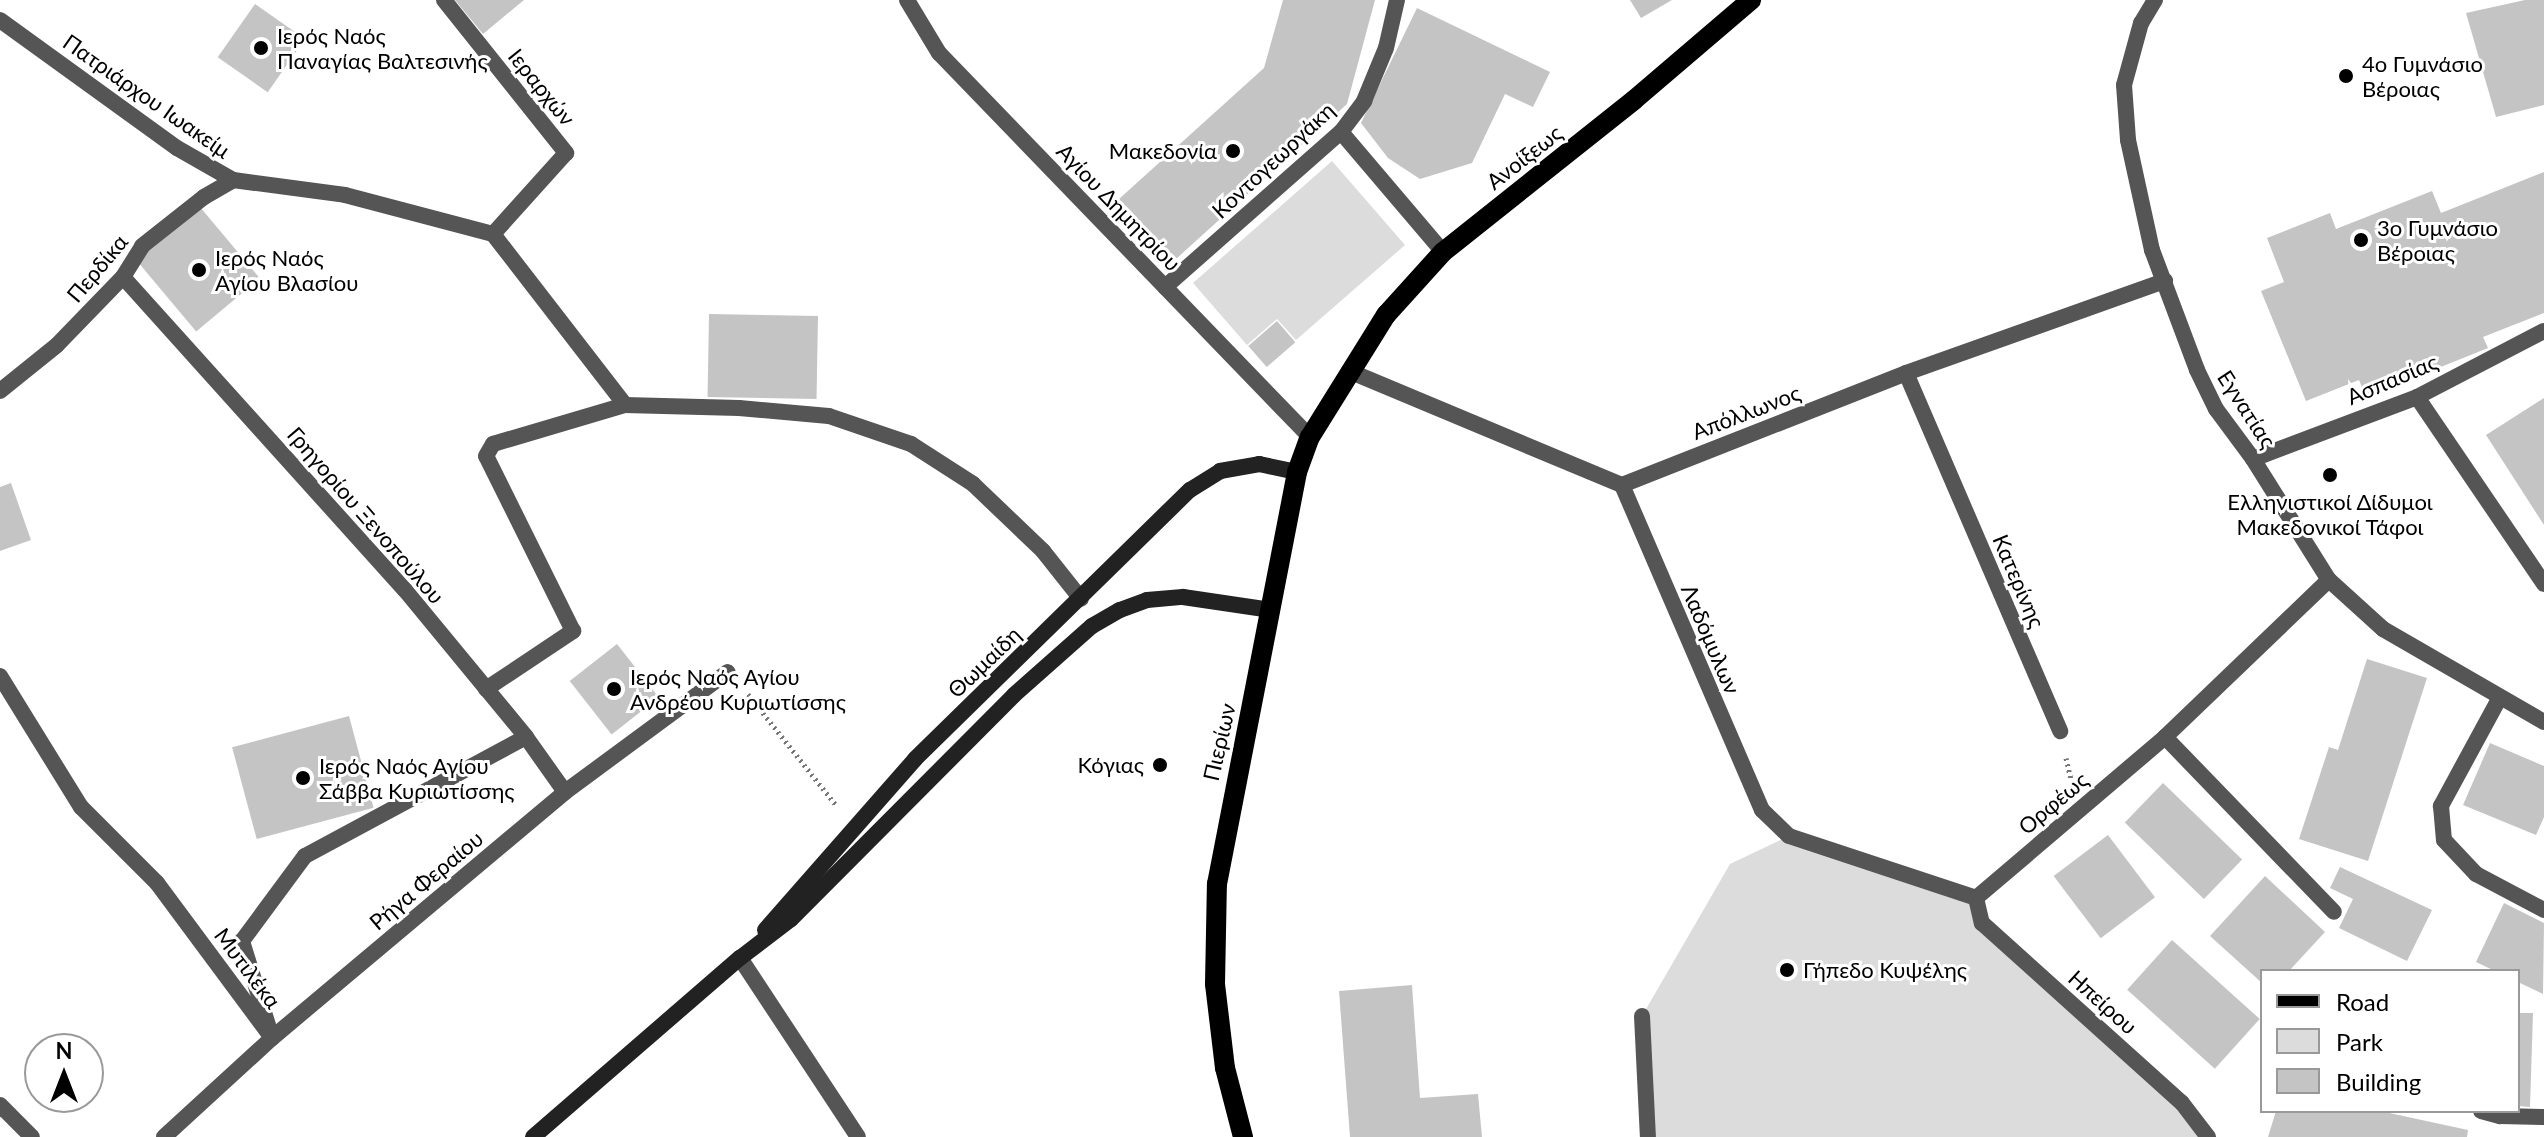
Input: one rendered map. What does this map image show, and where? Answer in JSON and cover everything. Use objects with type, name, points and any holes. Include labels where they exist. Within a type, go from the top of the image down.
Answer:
[{"type":"main road","name":"Ανοίξεως","points":[[1349,371],[1386,315],[1443,252],[1634,100],[1751,0]]},
{"type":"main road","name":"Πιερίων","points":[[1243,1137],[1225,1068],[1215,984],[1217,884],[1297,472],[1310,437],[1349,371]]},
{"type":"street","name":"Ιεραρχών","points":[[444,0],[566,153],[493,234]]},
{"type":"street","name":"Αγίου Δημητρίου","points":[[907,0],[939,53],[1310,437]]},
{"type":"street","name":"Κοντογεωργάκη","points":[[1165,287],[1341,132],[1364,101],[1386,48],[1397,0]]},
{"type":"street","name":"Εγνατίας","points":[[2155,0],[2141,23],[2124,85],[2128,140],[2152,250],[2216,409],[2253,459],[2329,580],[2383,629],[2499,699],[2544,722]]},
{"type":"street","name":"Πατριάρχου Ιωακείμ","points":[[0,20],[177,148],[233,180],[345,195],[493,234]]},
{"type":"street","points":[[1341,132],[1443,252]]},
{"type":"street","name":"Περδίκα","points":[[0,391],[57,345],[123,277],[142,246],[204,197],[233,180]]},
{"type":"street","points":[[493,234],[625,405]]},
{"type":"street","name":"Γρηγορίου Ξενοπούλου","points":[[123,277],[405,590],[526,737],[565,792]]},
{"type":"street","name":"Απόλλωνος","points":[[1622,485],[1906,373],[2165,281]]},
{"type":"street","name":"Ασπασίας","points":[[2253,459],[2417,397],[2544,331]]},
{"type":"street","points":[[1349,371],[1622,485]]},
{"type":"street","name":"Κατερίνης","points":[[1906,373],[2060,731]]},
{"type":"street","points":[[2417,397],[2544,584]]},
{"type":"street","points":[[486,689],[573,631],[486,456],[493,444],[625,405],[739,408],[829,416],[911,444],[973,484],[1043,551],[1081,599]]},
{"type":"street","name":"Θωμαίδη","points":[[740,958],[915,759],[1190,490],[1220,471],[1259,464],[1297,472]]},
{"type":"street","name":"Λαδόμυλων","points":[[1622,485],[1762,810],[1789,836],[1976,898]]},
{"type":"street","name":"Ορφέως","points":[[1976,898],[2165,737],[2329,580]]},
{"type":"street","name":"Θωμαίδη","points":[[533,1137],[740,958],[791,919],[1014,695],[1092,626],[1147,600],[1183,597],[1271,610]]},
{"type":"street","name":"Ρήγα Φεραίου","points":[[164,1137],[272,1038],[565,792],[728,672]]},
{"type":"street","name":"Μυτιλέκα","points":[[0,676],[81,807],[157,883],[272,1038]]},
{"type":"street","points":[[2499,699],[2441,806],[2444,840],[2476,874],[2544,910]]},
{"type":"street","name":"Μυτιλέκα","points":[[272,1038],[242,941],[305,856],[526,737]]},
{"type":"street","points":[[2165,737],[2334,912]]},
{"type":"street","name":"Ηπείρου","points":[[1976,898],[1982,923],[2182,1103],[2208,1137]]},
{"type":"street","points":[[740,958],[858,1137]]},
{"type":"street","points":[[1642,1016],[1648,1137]]},
{"type":"street","points":[[0,1105],[32,1137]]},
{"type":"street","points":[[2489,1113],[2544,1117]]},
{"type":"path","points":[[728,672],[801,757],[853,829]]},
{"type":"path","points":[[2060,731],[2079,811]]},
{"type":"green space","points":[[1332,161],[1405,245],[1296,340],[1277,319],[1247,345],[1193,283]]},
{"type":"green space","points":[[1789,836],[1976,898],[1982,923],[2208,1137],[1648,1137],[1642,1016],[1730,864]]},
{"type":"building","points":[[455,0],[524,0],[483,34]]},
{"type":"building","name":"Μακεδονία","points":[[1283,0],[1375,0],[1347,104],[1176,259],[1119,199],[1264,68]]},
{"type":"building","points":[[1630,0],[1672,0],[1641,18]]},
{"type":"building","points":[[2525,0],[2544,0],[2544,105],[2496,117],[2466,13]]},
{"type":"building","name":"Ιερός Ναός Παναγίας Βαλτεσινής","points":[[255,4],[305,39],[268,92],[218,57]]},
{"type":"building","points":[[1417,8],[1550,72],[1533,107],[1505,94],[1472,163],[1420,179],[1388,158],[1361,123]]},
{"type":"building","points":[[2544,172],[2544,313],[2483,337],[2488,348],[2366,397],[2359,380],[2306,401],[2261,291],[2284,282],[2267,238],[2330,213],[2336,229],[2432,191],[2441,213]]},
{"type":"building","name":"Ιερός Ναός Αγίου Βλασίου","points":[[200,207],[260,278],[196,332],[136,260]]},
{"type":"building","points":[[709,314],[818,316],[817,399],[708,397]]},
{"type":"building","points":[[1277,321],[1295,342],[1267,367],[1248,346]]},
{"type":"building","points":[[2544,398],[2544,525],[2486,435]]},
{"type":"building","points":[[11,483],[31,540],[0,551],[0,487]]},
{"type":"building","name":"Ιερός Ναός Αγίου Ανδρέου Κυριωτίσσης","points":[[617,644],[659,698],[612,735],[570,681]]},
{"type":"building","points":[[2367,659],[2427,678],[2368,861],[2299,839],[2329,747],[2338,750]]},
{"type":"building","name":"Ιερός Ναός Αγίου Σάββα Κυριωτίσσης","points":[[349,716],[374,808],[257,839],[232,747]]},
{"type":"building","points":[[2490,743],[2544,766],[2544,817],[2536,835],[2463,805]]},
{"type":"building","points":[[2163,783],[2242,859],[2204,899],[2125,823]]},
{"type":"building","points":[[2108,835],[2155,897],[2101,938],[2054,876]]},
{"type":"building","points":[[2340,867],[2432,910],[2407,961],[2339,928],[2353,899],[2330,888]]},
{"type":"building","points":[[2265,876],[2325,932],[2291,969],[2260,969],[2260,981],[2210,936]]},
{"type":"building","points":[[2504,903],[2544,923],[2543,994],[2520,983],[2520,969],[2491,969],[2476,962]]},
{"type":"building","points":[[2172,940],[2260,1019],[2215,1069],[2127,990]]},
{"type":"building","points":[[1412,985],[1420,1098],[1478,1094],[1482,1137],[1350,1137],[1339,991]]},
{"type":"building","points":[[2520,1013],[2533,1013],[2530,1107],[2520,1106]]},
{"type":"building","points":[[2275,1113],[2389,1113],[2468,1130],[2467,1137],[2268,1137]]},
{"type":"place","name":"Ιερός Ναός Παναγίας Βαλτεσινής","points":[[261,48]]},
{"type":"place","name":"4ο Γυμνάσιο Βέροιας","points":[[2346,76]]},
{"type":"place","name":"Μακεδονία","points":[[1233,151]]},
{"type":"place","name":"3ο Γυμνάσιο Βέροιας","points":[[2361,240]]},
{"type":"place","name":"Ιερός Ναός Αγίου Βλασίου","points":[[199,270]]},
{"type":"place","name":"Ελληνιστικοί Δίδυμοι Μακεδονικοί Τάφοι","points":[[2330,475]]},
{"type":"place","name":"Ιερός Ναός Αγίου Ανδρέου Κυριωτίσσης","points":[[614,689]]},
{"type":"place","name":"Κόγιας","points":[[1160,765]]},
{"type":"place","name":"Ιερός Ναός Αγίου Σάββα Κυριωτίσσης","points":[[303,778]]},
{"type":"place","name":"Γήπεδο Κυψέλης","points":[[1787,970]]}]
